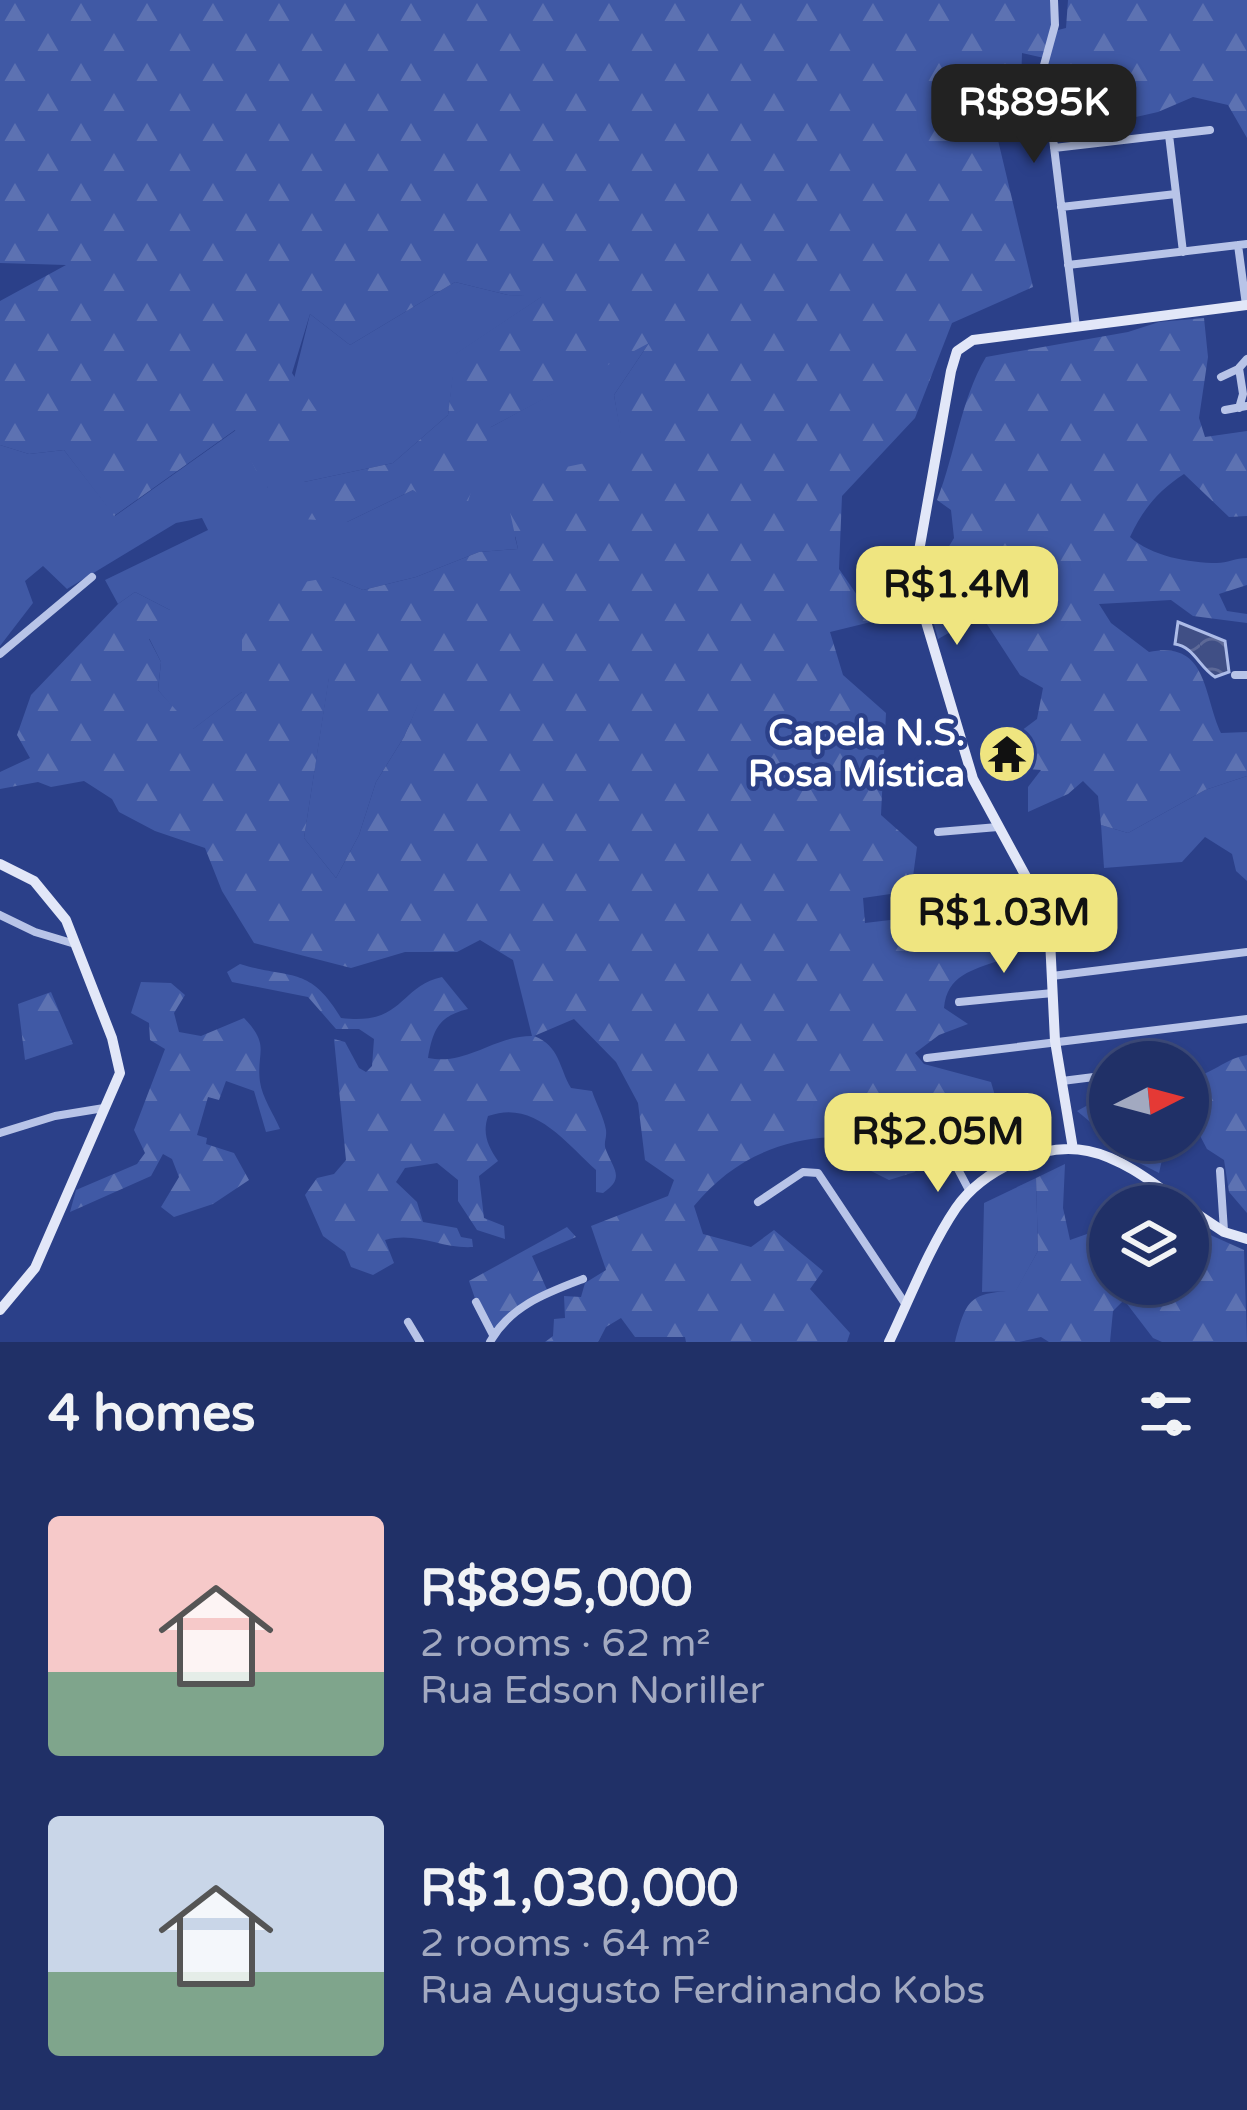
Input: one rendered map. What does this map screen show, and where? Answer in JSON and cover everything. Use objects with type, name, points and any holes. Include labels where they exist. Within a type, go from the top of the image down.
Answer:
[{"type":"street","points":[[1054,0],[1055,26],[1044,65],[1076,327]]},
{"type":"street","points":[[1054,148],[1210,130]]},
{"type":"street","points":[[1169,135],[1183,252]]},
{"type":"street","points":[[1061,207],[1176,194]]},
{"type":"street","points":[[1069,265],[1243,245],[1246,305],[974,340],[954,356],[918,581],[926,627],[969,769],[1049,919],[1055,1041],[1073,1149]]},
{"type":"street","points":[[1221,377],[1247,359]]},
{"type":"street","points":[[1225,410],[1243,407],[1239,368]]},
{"type":"street","points":[[0,654],[92,578]]},
{"type":"street","points":[[1235,675],[1247,675]]},
{"type":"street","points":[[938,832],[998,827]]},
{"type":"street","points":[[0,864],[42,888],[66,920],[118,1059],[119,1079],[81,1155],[35,1268],[0,1310]]},
{"type":"street","points":[[0,915],[76,944]]},
{"type":"street","points":[[1052,976],[1247,952]]},
{"type":"street","points":[[959,1002],[1053,993]]},
{"type":"street","points":[[928,1058],[1247,1019]]},
{"type":"street","points":[[1062,1081],[1089,1078]]},
{"type":"street","points":[[0,1133],[55,1115],[106,1108]]},
{"type":"street","points":[[941,1137],[970,1192]]},
{"type":"street","points":[[889,1342],[952,1216],[970,1192],[1010,1165],[1073,1149],[1117,1162],[1152,1185]]},
{"type":"street","points":[[1220,1171],[1224,1232]]},
{"type":"street","points":[[758,1202],[803,1172],[818,1173],[906,1306]]},
{"type":"street","points":[[1209,1222],[1247,1239]]},
{"type":"street","points":[[476,1302],[492,1339],[521,1307],[583,1279]]},
{"type":"street","points":[[408,1322],[420,1342]]},
{"type":"green space","points":[[0,0],[1050,0],[1054,31],[1066,28],[1068,0],[1247,0],[1247,138],[1228,105],[1193,97],[1127,119],[1046,89],[1044,58],[1022,53],[1021,84],[997,136],[1033,287],[952,323],[915,418],[842,496],[839,569],[875,621],[830,632],[843,675],[886,713],[881,815],[917,847],[911,891],[863,898],[865,923],[949,913],[981,928],[1001,960],[963,975],[950,988],[944,1008],[968,1024],[939,1035],[915,1053],[924,1064],[991,1082],[998,1106],[970,1104],[949,1122],[927,1125],[926,1151],[915,1172],[889,1180],[861,1166],[831,1137],[810,1139],[755,1156],[722,1178],[694,1206],[703,1234],[751,1247],[774,1230],[823,1271],[810,1289],[850,1333],[847,1342],[686,1342],[685,1337],[635,1337],[621,1318],[606,1327],[598,1342],[545,1342],[553,1336],[554,1319],[565,1318],[564,1296],[581,1297],[585,1283],[606,1270],[591,1226],[668,1196],[674,1180],[645,1160],[638,1103],[616,1062],[574,1019],[534,1036],[554,1052],[571,1088],[592,1091],[616,1173],[610,1188],[596,1192],[596,1170],[548,1126],[520,1113],[488,1116],[487,1140],[498,1161],[479,1176],[484,1218],[504,1226],[505,1239],[477,1230],[458,1201],[458,1180],[437,1163],[405,1168],[396,1182],[417,1202],[423,1222],[457,1228],[461,1237],[472,1239],[473,1247],[397,1238],[385,1240],[394,1263],[373,1275],[351,1267],[345,1252],[323,1236],[305,1195],[317,1178],[334,1174],[346,1160],[334,1039],[345,1042],[366,1072],[372,1066],[374,1039],[359,1029],[336,1029],[308,997],[232,982],[227,972],[240,964],[298,977],[319,989],[341,1018],[362,1019],[389,1011],[442,977],[468,1009],[444,1020],[435,1032],[428,1058],[442,1059],[532,1036],[513,960],[480,940],[457,952],[405,952],[351,968],[254,943],[222,891],[205,848],[155,831],[119,812],[112,799],[84,781],[0,789],[0,772],[30,758],[17,735],[31,695],[135,592],[170,610],[185,606],[190,619],[185,631],[149,639],[161,662],[158,690],[193,729],[242,692],[242,634],[287,585],[332,577],[363,590],[416,577],[479,552],[518,549],[503,480],[624,455],[614,395],[649,343],[491,427],[462,521],[413,490],[347,522],[287,518],[304,482],[393,463],[448,415],[455,354],[541,297],[508,295],[455,282],[350,345],[310,314],[292,373],[320,416],[266,489],[235,430],[114,516],[64,450],[29,454],[0,445],[0,301],[66,265],[0,263]],"holes":[[[329,678],[354,729],[418,704],[376,782],[359,835],[336,878],[304,838]]]},
{"type":"green space","points":[[455,282],[508,295],[543,296],[456,354],[448,415],[393,463],[304,482],[347,522],[413,490],[491,427],[651,340],[614,395],[625,455],[515,537],[518,549],[479,552],[416,577],[363,590],[332,577],[242,634],[242,692],[192,730],[158,690],[161,662],[149,638],[170,610],[135,592],[118,604],[105,580],[208,530],[202,518],[176,523],[67,589],[43,566],[25,581],[33,603],[0,646],[0,445],[29,454],[64,450],[115,516],[236,430],[267,488],[310,314],[350,345]]},
{"type":"green space","points":[[1204,318],[1208,357],[1199,418],[1205,437],[1247,431],[1247,516],[1229,517],[1184,474],[1152,501],[1130,537],[1159,554],[1183,560],[1217,563],[1247,558],[1247,585],[1219,594],[1227,611],[1247,614],[1247,623],[1193,616],[1171,600],[1099,604],[1111,623],[1149,652],[1168,650],[1193,662],[1221,733],[1247,732],[1247,776],[1205,790],[1128,833],[1101,825],[1098,796],[1083,781],[1068,794],[1028,812],[1028,787],[1041,770],[1014,768],[1017,734],[1037,719],[1043,688],[1020,675],[981,615],[938,639],[928,602],[936,568],[954,538],[951,510],[937,500],[970,391],[986,357],[1128,332],[1159,322]]},
{"type":"green space","points":[[329,676],[419,703],[376,782],[359,835],[336,878],[304,838]]},
{"type":"green space","points":[[1247,776],[1247,881],[1236,871],[1232,854],[1205,837],[1182,862],[1104,868],[1101,825],[1128,833],[1205,790]]},
{"type":"green space","points":[[141,982],[171,983],[185,995],[174,1013],[179,1032],[201,1036],[244,1018],[260,1042],[261,1088],[280,1129],[266,1132],[254,1091],[226,1081],[219,1100],[208,1097],[197,1135],[207,1138],[206,1144],[234,1153],[249,1180],[213,1204],[174,1217],[161,1207],[179,1177],[172,1159],[163,1154],[151,1176],[70,1212],[76,1190],[137,1164],[145,1153],[134,1130],[165,1049],[150,1040],[149,1023],[131,1013]]},
{"type":"green space","points":[[51,992],[73,1044],[25,1060],[18,1004]]},
{"type":"green space","points":[[1247,1055],[1247,1213],[1229,1192],[1224,1160],[1209,1150],[1209,1071]]},
{"type":"green space","points":[[1089,1104],[1089,1121],[1077,1111]]},
{"type":"green space","points":[[1135,1161],[1162,1161],[1159,1173]]},
{"type":"green space","points":[[1065,1164],[1063,1208],[1070,1240],[1089,1234],[1089,1305],[1119,1305],[1113,1311],[1110,1342],[1049,1342],[1041,1337],[1019,1342],[955,1342],[967,1307],[980,1296],[1016,1290],[1038,1251],[1036,1178]]},
{"type":"green space","points":[[1036,1178],[1038,1251],[1016,1291],[982,1292],[984,1203]]},
{"type":"green space","points":[[567,1227],[576,1237],[532,1256],[548,1292],[529,1302],[493,1335],[469,1281]]},
{"type":"green space","points":[[1209,1234],[1244,1250],[1247,1342],[1162,1342],[1153,1338],[1128,1305],[1209,1305]]},
{"type":"water","points":[[1178,622],[1225,641],[1229,672],[1215,677],[1187,649],[1175,644]]},
{"type":"place","name":"Capela N.S. Rosa Mística","points":[[1007,754]]}]
